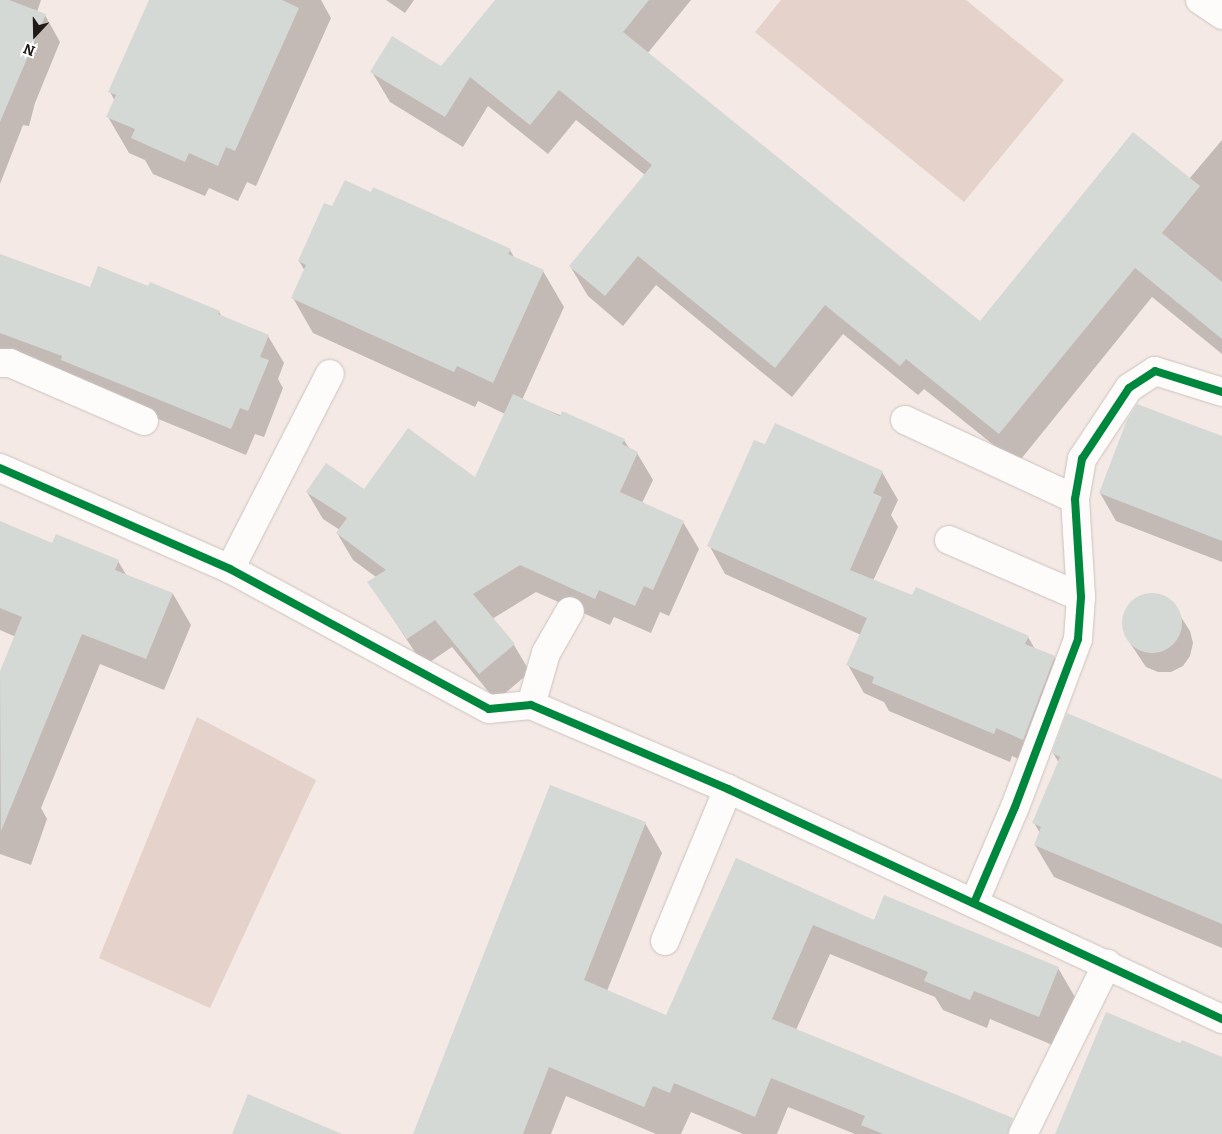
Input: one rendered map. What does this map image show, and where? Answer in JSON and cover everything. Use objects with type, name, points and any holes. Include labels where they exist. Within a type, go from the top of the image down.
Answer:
[{"type":"street","points":[[1200,0],[1222,15]]},
{"type":"street","points":[[0,363],[10,363],[144,421]]},
{"type":"street","points":[[974,903],[1015,807],[1078,639],[1081,597],[1075,499],[1082,459],[1129,388],[1155,371],[1222,392]]},
{"type":"street","points":[[230,569],[330,374]]},
{"type":"street","points":[[905,420],[1075,499]]},
{"type":"street","points":[[0,468],[230,569],[489,708],[531,705],[728,790],[1107,964],[1222,1019]]},
{"type":"street","points":[[949,540],[1081,597]]},
{"type":"street","points":[[531,705],[546,653],[570,611]]},
{"type":"street","points":[[665,941],[728,790]]},
{"type":"street","points":[[1023,1134],[1107,964]]},
{"type":"shaded area","points":[[781,0],[966,0],[1064,80],[964,202],[755,32]]},
{"type":"shaded area","points":[[197,717],[316,780],[210,1008],[99,958]]},
{"type":"building","points":[[0,0],[9,0],[46,14],[0,122]]},
{"type":"building","points":[[149,0],[282,0],[299,8],[235,151],[226,147],[218,166],[189,153],[185,162],[131,138],[135,129],[106,117],[116,95],[108,92]]},
{"type":"building","points":[[495,0],[649,0],[623,32],[980,321],[1133,132],[1200,186],[1162,233],[1222,282],[1222,339],[1135,268],[999,434],[906,359],[900,366],[825,305],[775,368],[638,256],[605,296],[569,266],[652,165],[559,90],[530,125],[470,77],[445,117],[370,72],[392,36],[441,66]]},
{"type":"building","points":[[345,180],[371,192],[373,187],[511,249],[508,254],[544,270],[493,383],[457,366],[454,372],[291,298],[306,265],[298,261],[324,203],[332,206]]},
{"type":"building","points":[[0,254],[90,287],[98,266],[148,286],[150,282],[220,311],[218,314],[269,335],[260,357],[269,360],[248,411],[240,408],[231,429],[61,360],[62,356],[0,333]]},
{"type":"building","points":[[513,394],[560,416],[562,411],[625,439],[622,444],[638,452],[620,492],[684,521],[653,590],[644,586],[635,606],[599,590],[595,599],[520,565],[473,594],[515,644],[479,674],[435,620],[407,639],[367,582],[386,570],[336,533],[347,518],[306,492],[326,463],[364,489],[408,428],[475,477]]},
{"type":"building","points":[[1137,404],[1222,436],[1222,541],[1099,493],[1127,420]]},
{"type":"building","points":[[775,423],[883,471],[873,493],[882,497],[850,570],[912,595],[916,587],[1029,636],[1025,644],[1055,656],[1023,740],[996,728],[994,734],[872,683],[874,677],[846,665],[867,618],[707,546],[754,440],[765,444]]},
{"type":"building","points":[[0,521],[52,543],[56,534],[119,560],[115,570],[173,593],[146,659],[82,634],[1,831],[0,671],[22,617],[0,608]]},
{"type":"building","points":[[1152,593],[1169,598],[1177,606],[1182,623],[1177,640],[1169,648],[1152,653],[1135,648],[1127,640],[1122,623],[1127,606],[1135,598]]},
{"type":"building","points":[[1067,713],[1222,779],[1222,924],[1034,845],[1041,827],[1032,823],[1060,757],[1052,753]]},
{"type":"building","points":[[550,785],[646,822],[584,980],[666,1015],[736,858],[874,920],[884,895],[1059,967],[1039,1017],[974,991],[970,1000],[924,981],[928,972],[813,925],[772,1019],[1013,1118],[1008,1134],[883,1134],[861,1125],[865,1116],[771,1078],[755,1117],[674,1083],[670,1093],[653,1086],[644,1107],[549,1067],[523,1134],[413,1134]]},
{"type":"building","points":[[1106,1012],[1180,1043],[1182,1040],[1222,1057],[1222,1134],[1055,1134]]},
{"type":"building","points":[[248,1094],[342,1134],[232,1134]]},
{"type":"cycle path","points":[[974,903],[1015,807],[1078,639],[1081,597],[1075,499],[1082,459],[1129,388],[1155,371],[1222,392]]},
{"type":"cycle path","points":[[0,468],[230,569],[489,709],[531,705],[728,789],[1222,1019]]}]
